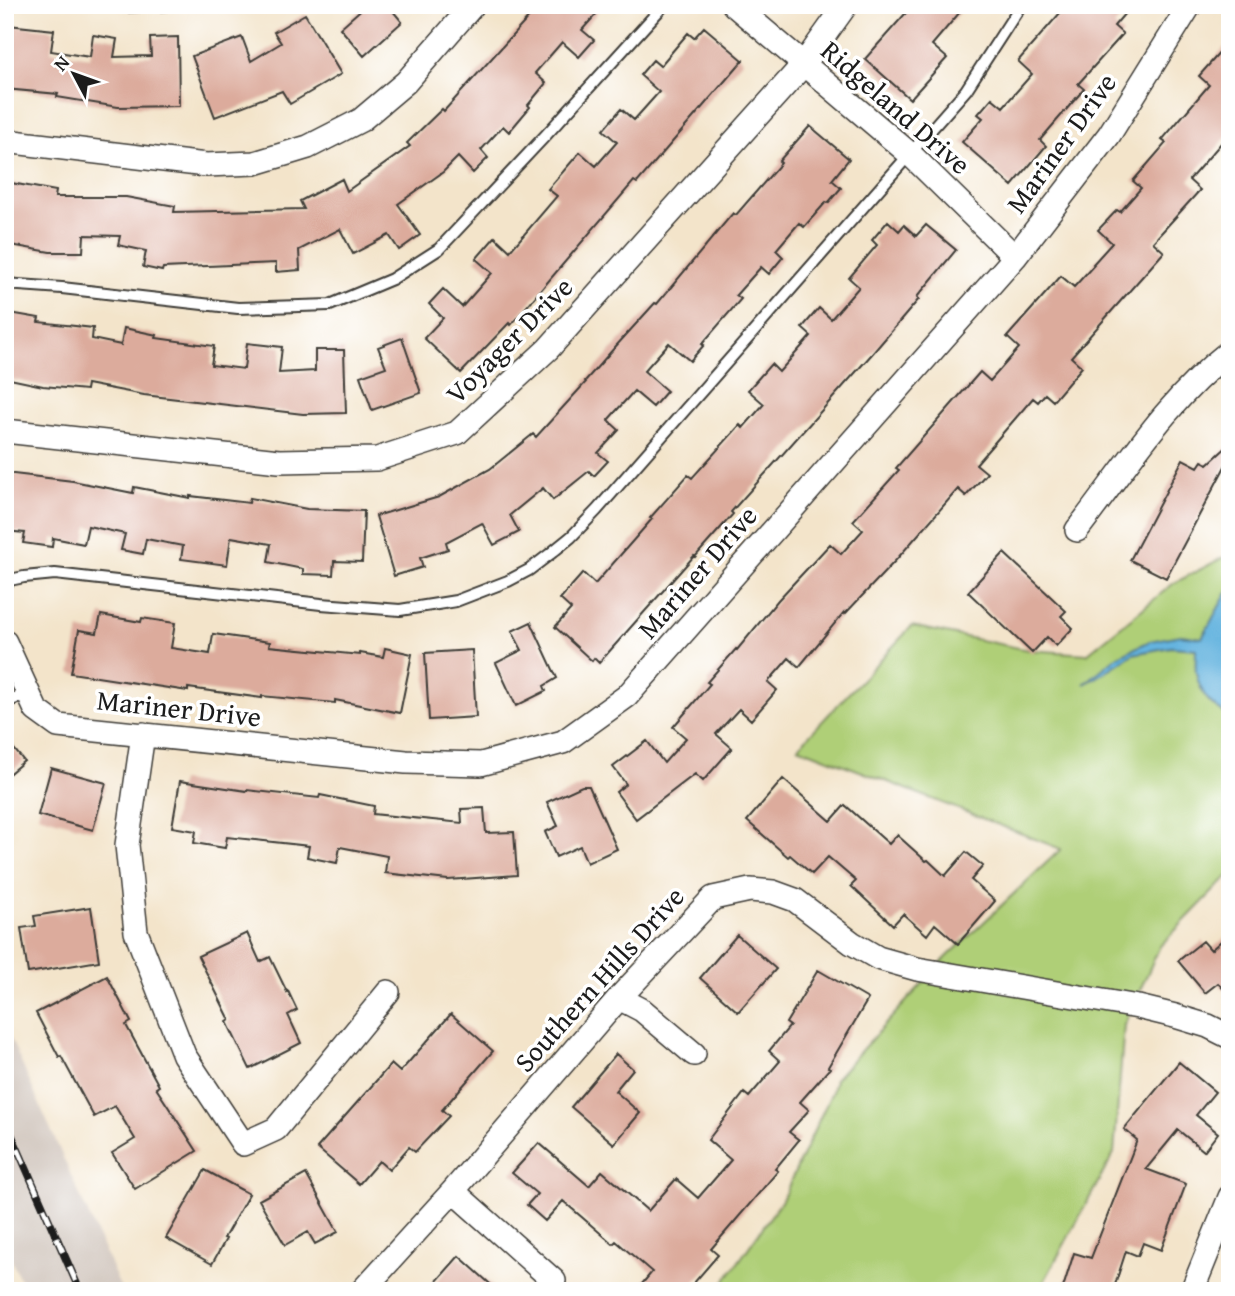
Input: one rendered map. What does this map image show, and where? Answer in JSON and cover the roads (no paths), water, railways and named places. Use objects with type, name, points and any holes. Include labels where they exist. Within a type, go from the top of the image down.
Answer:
[{"type":"street","points":[[5,141],[206,165],[255,163],[308,147],[361,120],[406,82],[473,5]]},
{"type":"street","name":"Ridgeland Drive","points":[[734,5],[911,155],[1015,257]]},
{"type":"street","name":"Voyager Drive","points":[[5,431],[279,461],[377,459],[457,433],[548,349],[803,65],[846,5]]},
{"type":"street","name":"Mariner Drive","points":[[32,701],[58,726],[406,762],[481,764],[563,742],[627,696],[1015,257],[1109,135],[1190,5]]},
{"type":"street","points":[[1077,530],[1150,431],[1185,391],[1230,351]]},
{"type":"street","points":[[5,642],[32,701]]},
{"type":"street","points":[[143,734],[127,845],[136,932],[184,1055],[243,1144],[276,1129],[388,992]]},
{"type":"street","name":"Southern Hills Drive","points":[[362,1291],[453,1191],[619,998],[712,898],[750,890],[773,892],[796,900],[852,943],[878,958],[917,969],[1138,1007],[1208,1026],[1230,1037]]},
{"type":"street","points":[[619,998],[642,1010],[694,1054]]},
{"type":"street","points":[[453,1191],[554,1281]]},
{"type":"street","points":[[1192,1291],[1230,1197]]},
{"type":"lane","points":[[101,5],[168,5]]},
{"type":"lane","points":[[5,284],[62,288],[238,309],[330,305],[392,279],[439,249],[663,5]]},
{"type":"lane","points":[[5,581],[38,575],[65,575],[321,604],[400,610],[456,601],[508,581],[528,570],[571,537],[597,510],[911,155],[966,90],[1021,5]]},
{"type":"lane","points":[[5,703],[32,701]]},
{"type":"water","points":[[1230,591],[1230,717],[1212,704],[1200,687],[1196,672],[1196,649],[1171,647],[1133,654],[1084,684],[1118,656],[1150,641],[1181,635],[1202,638]]},
{"type":"railway","points":[[5,1120],[80,1291]]}]
